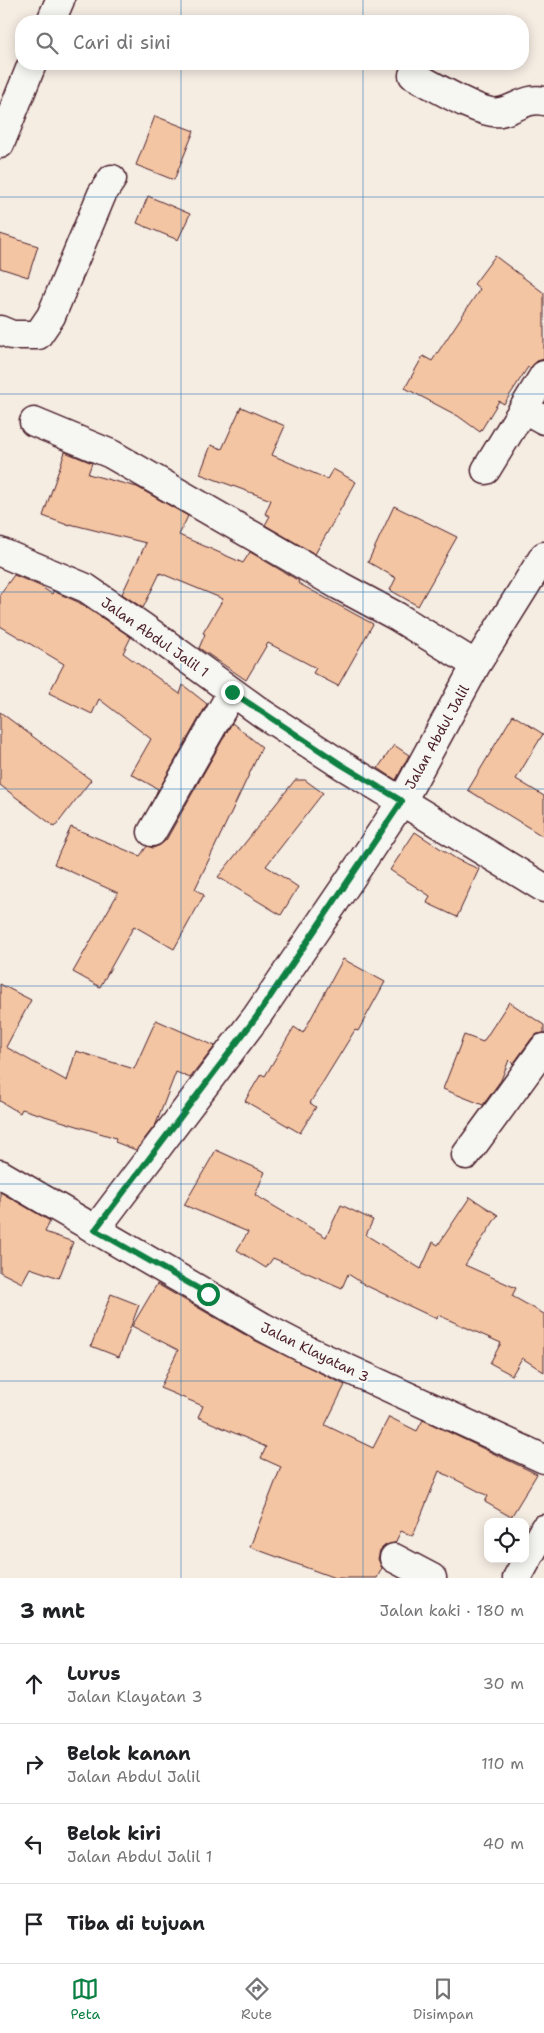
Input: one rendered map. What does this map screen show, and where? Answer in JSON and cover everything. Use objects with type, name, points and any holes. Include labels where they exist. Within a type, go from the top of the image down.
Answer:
[{"type":"street","points":[[54,15],[60,0]]},
{"type":"street","points":[[0,144],[11,83],[25,70]]},
{"type":"street","points":[[413,74],[484,111],[500,112],[529,101],[544,102]]},
{"type":"street","points":[[0,330],[12,335],[38,335],[51,316],[102,194],[112,179]]},
{"type":"street","points":[[486,470],[534,414],[544,375]]},
{"type":"street","points":[[34,422],[111,454],[340,586],[396,616],[476,666]]},
{"type":"street","name":"Jalan Abdul Jalil 1","points":[[0,552],[86,588],[232,692],[342,765],[544,888]]},
{"type":"street","name":"Jalan Abdul Jalil","points":[[95,1230],[257,1016],[402,801],[476,666],[544,556]]},
{"type":"street","points":[[152,832],[232,692]]},
{"type":"street","points":[[466,1155],[544,1048]]},
{"type":"street","name":"Jalan Klayatan 3","points":[[0,1174],[298,1346],[544,1459]]},
{"type":"street","points":[[517,1578],[544,1529]]},
{"type":"street","points":[[394,1558],[432,1578]]},
{"type":"building","points":[[155,116],[194,131],[174,180],[136,165]]},
{"type":"building","points":[[148,196],[190,214],[178,240],[137,223]]},
{"type":"building","points":[[0,234],[38,246],[28,277],[0,268]]},
{"type":"building","points":[[495,256],[544,293],[544,359],[537,361],[530,368],[528,367],[504,404],[499,401],[480,432],[458,416],[405,388],[423,356],[432,361],[480,289],[474,284]]},
{"type":"building","points":[[241,407],[285,426],[272,455],[327,479],[333,469],[356,482],[315,554],[265,525],[270,516],[265,514],[271,500],[200,474],[211,445],[222,449]]},
{"type":"building","points":[[65,452],[92,463],[88,474],[137,487],[188,516],[179,535],[243,563],[250,552],[299,581],[298,583],[373,624],[338,686],[313,673],[316,668],[268,643],[246,680],[199,648],[205,634],[203,633],[223,599],[160,573],[143,608],[122,594],[146,543],[70,524],[70,526],[43,516]]},
{"type":"building","points":[[394,506],[457,537],[418,606],[390,590],[396,578],[368,562]]},
{"type":"building","points":[[14,575],[40,586],[52,594],[53,591],[78,602],[131,637],[123,653],[180,694],[183,685],[207,704],[154,798],[158,789],[131,774],[151,739],[99,699],[92,714],[49,693],[64,664],[0,626],[0,594]]},
{"type":"building","points":[[0,712],[91,780],[55,827],[0,785]]},
{"type":"building","points":[[513,715],[543,734],[516,779],[544,796],[544,837],[468,790]]},
{"type":"building","points":[[232,723],[262,747],[195,889],[204,895],[174,949],[134,926],[100,987],[73,972],[118,893],[54,864],[71,827],[140,856],[147,846],[153,848],[160,845],[166,840]]},
{"type":"building","points":[[394,745],[409,755],[396,780],[378,768]]},
{"type":"building","points":[[295,780],[305,780],[323,793],[266,866],[298,887],[281,915],[218,877]]},
{"type":"building","points":[[415,832],[458,860],[479,869],[457,917],[427,903],[430,896],[390,870]]},
{"type":"building","points":[[343,959],[385,982],[358,1031],[355,1030],[310,1103],[316,1107],[300,1133],[245,1101],[261,1074],[265,1076],[294,1027],[303,1033]]},
{"type":"building","points":[[0,984],[31,1000],[6,1047],[67,1081],[76,1051],[134,1069],[156,1020],[215,1046],[190,1078],[176,1072],[156,1124],[136,1150],[115,1142],[116,1138],[22,1109],[20,1113],[0,1101]]},
{"type":"building","points":[[509,1002],[544,1025],[544,1033],[537,1034],[532,1038],[513,1064],[509,1060],[501,1080],[483,1105],[443,1089],[464,1035],[483,1042]]},
{"type":"building","points":[[216,1150],[265,1172],[255,1195],[326,1237],[341,1205],[373,1220],[366,1235],[421,1269],[433,1242],[438,1245],[470,1197],[498,1215],[465,1265],[516,1288],[512,1296],[544,1314],[544,1372],[522,1358],[512,1375],[490,1363],[501,1343],[438,1315],[437,1319],[367,1286],[348,1274],[342,1288],[273,1258],[266,1268],[237,1250],[248,1232],[184,1205]]},
{"type":"building","points":[[0,1192],[50,1221],[45,1232],[73,1242],[59,1278],[30,1268],[22,1283],[0,1272]]},
{"type":"building","points":[[157,1284],[256,1341],[345,1385],[325,1425],[373,1448],[389,1417],[417,1431],[423,1420],[537,1474],[511,1517],[485,1502],[488,1496],[439,1471],[413,1536],[401,1531],[395,1543],[386,1545],[380,1550],[378,1559],[382,1568],[377,1578],[335,1578],[250,1547],[281,1467],[261,1458],[266,1447],[198,1417],[203,1406],[160,1388],[178,1350],[132,1326]]},
{"type":"building","points":[[111,1294],[139,1305],[119,1357],[91,1346]]},
{"type":"route","points":[[208,1294],[95,1230],[257,1016],[402,801],[342,765],[232,692]]}]
